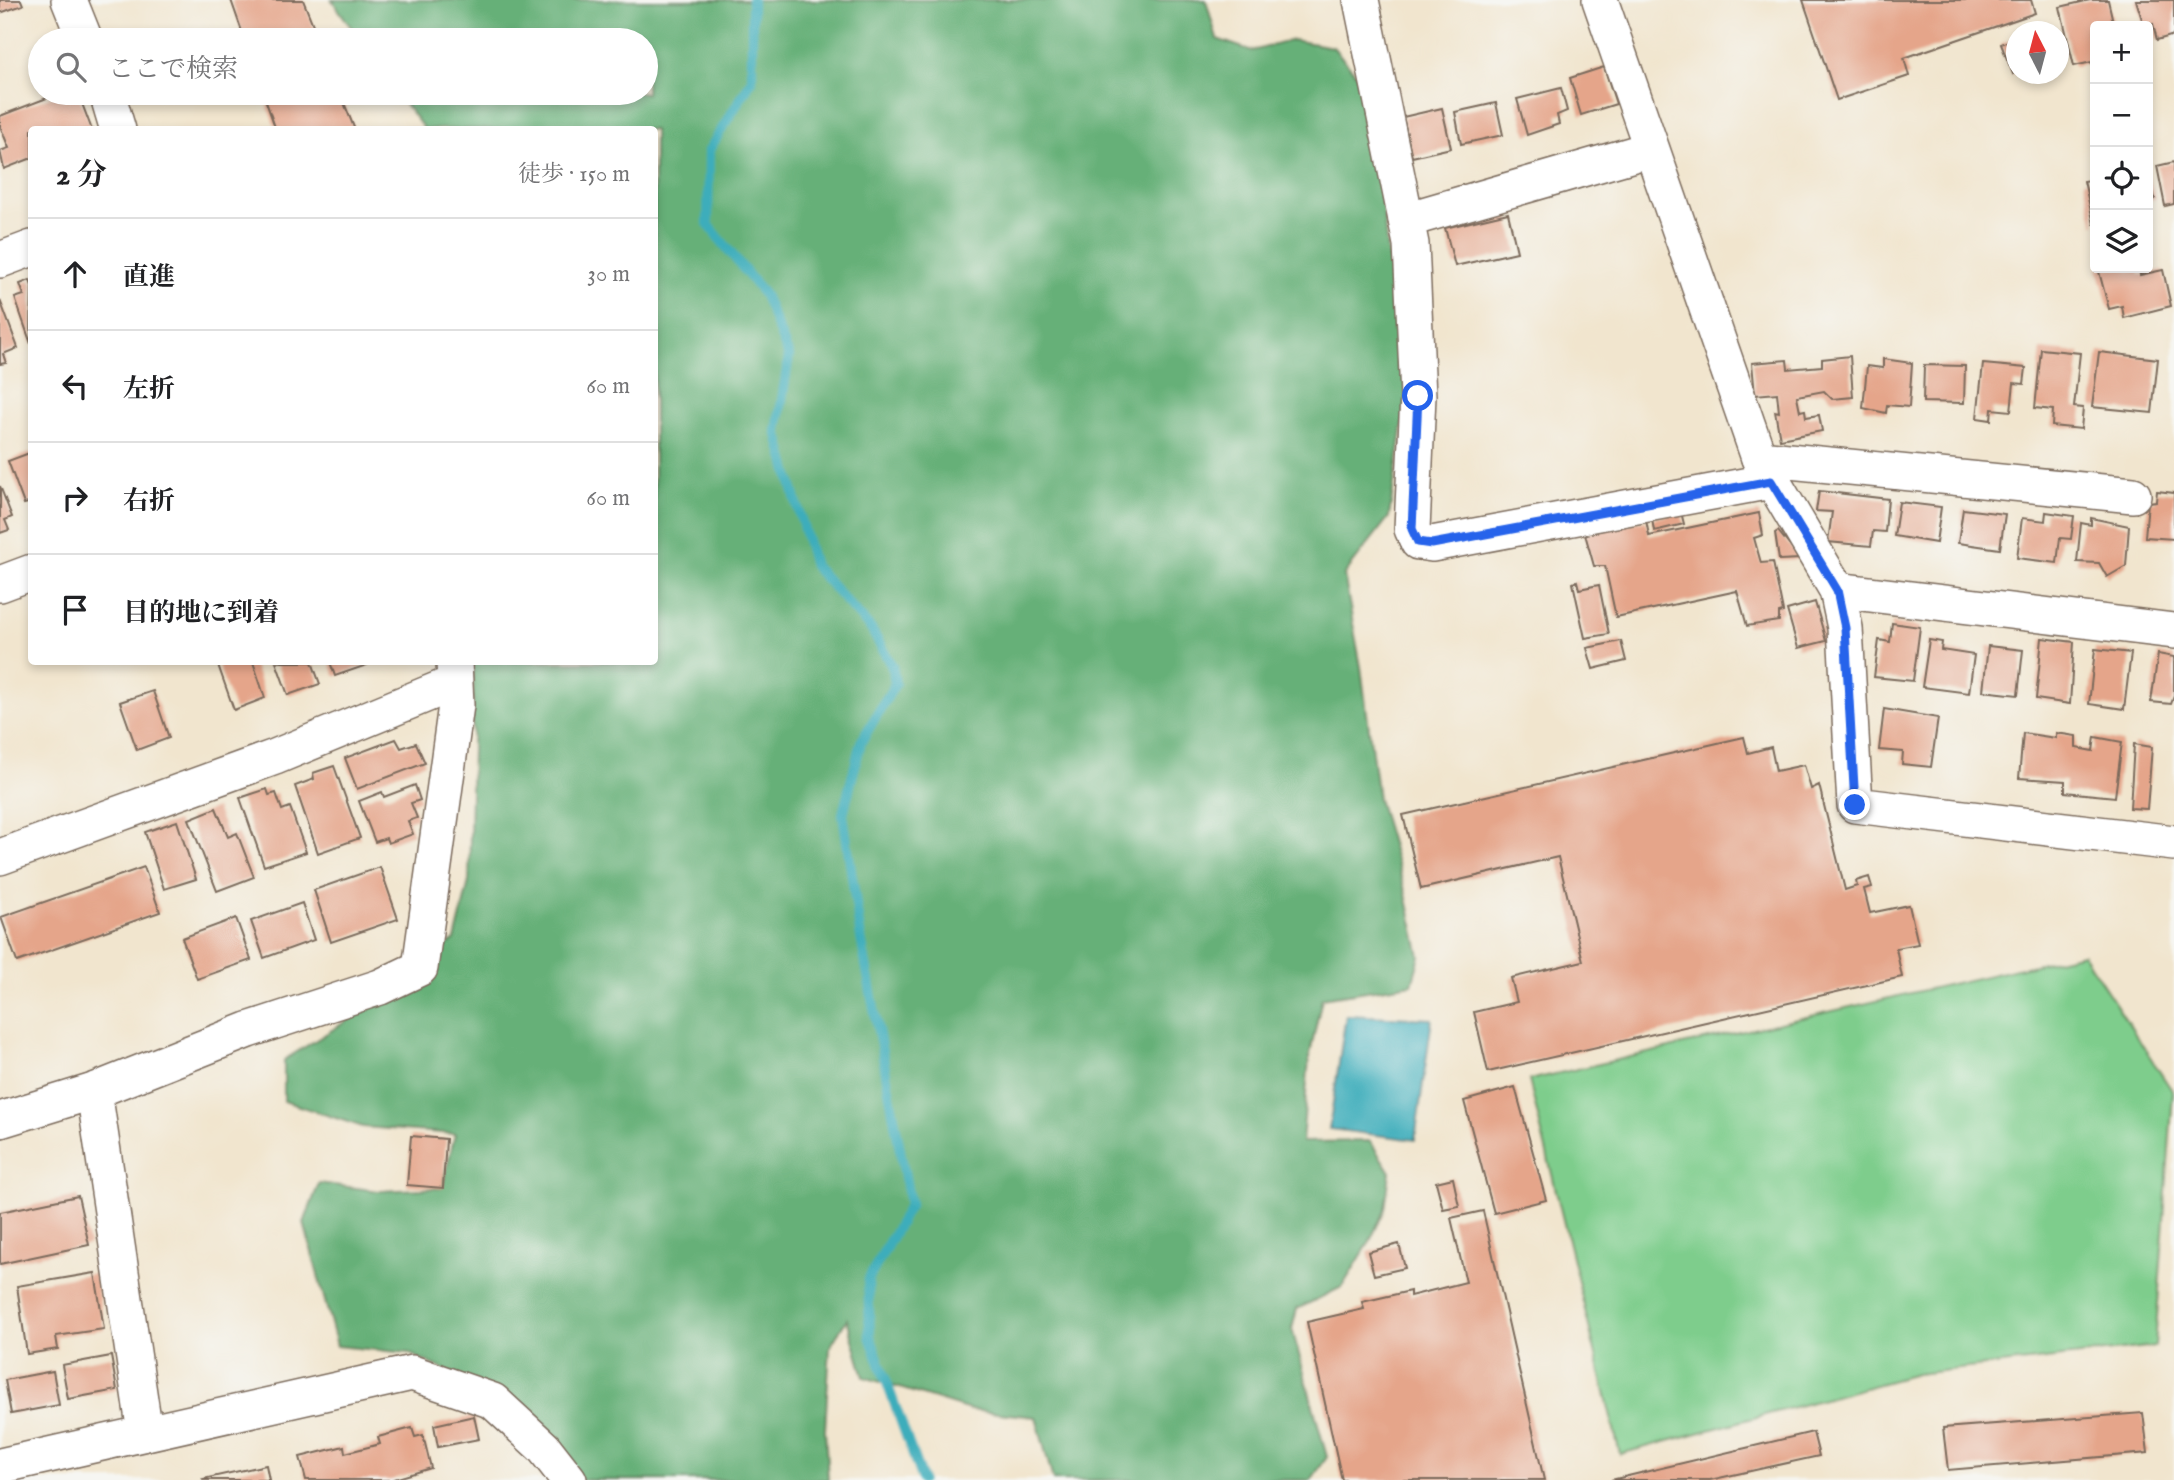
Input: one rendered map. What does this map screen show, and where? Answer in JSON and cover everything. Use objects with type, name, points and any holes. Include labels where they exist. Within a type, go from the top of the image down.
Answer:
[{"type":"street","points":[[69,0],[80,28]]},
{"type":"street","points":[[1361,0],[1412,244],[1418,396],[1412,529],[1418,542],[1432,544],[1765,470],[2133,495]]},
{"type":"street","points":[[1600,0],[1765,470],[1837,590],[1845,628],[1855,805],[2174,844]]},
{"type":"street","points":[[111,105],[117,126]]},
{"type":"street","points":[[1406,220],[1651,149]]},
{"type":"street","points":[[0,260],[28,250]]},
{"type":"street","points":[[0,584],[28,574]]},
{"type":"street","points":[[1837,590],[2174,631]]},
{"type":"street","points":[[0,857],[275,757],[454,673],[456,705],[420,968],[380,988],[248,1030],[94,1091],[0,1120]]},
{"type":"street","points":[[94,1091],[145,1433]]},
{"type":"street","points":[[0,1466],[412,1373],[493,1401],[544,1448],[569,1480]]},
{"type":"green space","points":[[332,0],[1206,0],[1217,39],[1252,51],[1293,40],[1333,47],[1357,75],[1377,148],[1387,250],[1401,315],[1409,385],[1389,517],[1344,575],[1361,667],[1378,799],[1406,894],[1420,956],[1412,984],[1322,998],[1309,1058],[1302,1142],[1370,1141],[1390,1172],[1385,1209],[1369,1243],[1342,1287],[1297,1309],[1292,1329],[1327,1457],[1311,1480],[1053,1480],[1036,1417],[970,1410],[864,1377],[847,1319],[830,1347],[825,1430],[828,1480],[580,1480],[478,1385],[408,1353],[337,1346],[304,1223],[319,1183],[379,1191],[442,1188],[455,1134],[363,1127],[284,1101],[284,1060],[396,990],[416,964],[455,940],[469,881],[474,665],[658,665],[658,126],[422,126],[406,105],[658,105],[658,28],[352,28]]},
{"type":"green space","points":[[2083,954],[2173,1092],[2155,1346],[1916,1374],[1620,1454],[1529,1080]]},
{"type":"water","points":[[1346,1015],[1432,1019],[1415,1140],[1329,1129]]},
{"type":"building","points":[[0,0],[21,0],[23,5],[0,13]]},
{"type":"building","points":[[231,0],[303,0],[314,28],[241,28]]},
{"type":"building","points":[[1803,0],[2031,0],[2035,13],[1904,58],[1909,76],[1837,100]]},
{"type":"building","points":[[2090,0],[2108,0],[2113,21],[2090,21],[2090,62],[2074,66],[2069,45],[2069,21],[2063,21],[2060,7]]},
{"type":"building","points":[[2136,0],[2174,0],[2174,35],[2157,40],[2153,21],[2142,21]]},
{"type":"building","points":[[2006,42],[2006,56],[2001,44]]},
{"type":"building","points":[[1604,67],[1616,104],[1581,115],[1570,78]]},
{"type":"building","points":[[1561,88],[1567,111],[1557,115],[1559,124],[1527,135],[1517,99]]},
{"type":"building","points":[[1496,103],[1503,135],[1461,144],[1455,112]]},
{"type":"building","points":[[29,105],[83,105],[90,126],[28,126],[28,160],[4,169],[0,151],[9,148],[0,126],[0,116]]},
{"type":"building","points":[[267,105],[345,105],[353,126],[275,126]]},
{"type":"building","points":[[1442,108],[1451,148],[1412,157],[1403,117]]},
{"type":"building","points":[[2174,162],[2174,204],[2165,206],[2157,166]]},
{"type":"building","points":[[2090,180],[2090,207],[2084,181]]},
{"type":"building","points":[[1508,213],[1517,252],[1455,266],[1445,228]]},
{"type":"building","points":[[2163,270],[2171,306],[2124,318],[2122,306],[2109,309],[2099,273],[2140,275]]},
{"type":"building","points":[[28,281],[28,335],[15,298],[24,295],[20,284]]},
{"type":"building","points":[[0,300],[18,348],[3,354],[6,363],[0,364]]},
{"type":"building","points":[[2041,349],[2080,353],[2074,407],[2083,408],[2081,429],[2052,426],[2053,410],[2035,408]]},
{"type":"building","points":[[2099,352],[2158,359],[2152,413],[2092,407]]},
{"type":"building","points":[[1850,356],[1853,397],[1832,399],[1824,391],[1797,396],[1800,411],[1805,410],[1806,417],[1819,415],[1822,431],[1780,439],[1775,411],[1779,412],[1777,393],[1755,395],[1752,363],[1787,360],[1788,369],[1822,366],[1822,359]]},
{"type":"building","points":[[1883,359],[1912,363],[1909,407],[1887,405],[1886,413],[1863,408],[1867,366],[1883,368]]},
{"type":"building","points":[[1983,364],[2026,368],[2024,384],[2014,383],[2011,411],[1992,409],[1991,420],[1977,418]]},
{"type":"building","points":[[1924,365],[1965,366],[1964,403],[1923,402]]},
{"type":"building","points":[[28,454],[28,503],[24,504],[8,461]]},
{"type":"building","points":[[0,486],[12,517],[5,520],[9,530],[0,533]]},
{"type":"building","points":[[1819,491],[1888,499],[1885,532],[1873,531],[1871,546],[1828,542],[1832,512],[1816,511]]},
{"type":"building","points":[[2157,491],[2174,493],[2174,539],[2145,537],[2148,502],[2156,501]]},
{"type":"building","points":[[1899,502],[1941,507],[1936,543],[1894,536]]},
{"type":"building","points":[[1963,509],[2005,514],[2000,549],[1958,543]]},
{"type":"building","points":[[1681,512],[1684,524],[1654,531],[1652,519]]},
{"type":"building","points":[[2046,512],[2074,516],[2071,539],[2060,538],[2057,563],[2017,558],[2022,518],[2045,521]]},
{"type":"building","points":[[1759,513],[1763,535],[1754,538],[1761,563],[1773,562],[1783,612],[1779,613],[1779,621],[1747,626],[1737,591],[1616,617],[1605,566],[1594,566],[1585,534],[1646,520],[1649,536]]},
{"type":"building","points":[[2091,518],[2129,526],[2126,566],[2107,577],[2099,563],[2077,562],[2081,523],[2091,525]]},
{"type":"building","points":[[1778,531],[1800,559],[1779,560],[1775,533]]},
{"type":"building","points":[[1577,581],[1579,589],[1599,585],[1609,634],[1585,638],[1573,583]]},
{"type":"building","points":[[1815,602],[1826,641],[1798,648],[1787,610]]},
{"type":"building","points":[[1892,623],[1920,627],[1913,681],[1874,677],[1879,640],[1890,642]]},
{"type":"building","points":[[2042,638],[2074,642],[2070,704],[2036,699]]},
{"type":"building","points":[[1929,640],[1942,642],[1941,650],[1974,655],[1969,693],[1922,687]]},
{"type":"building","points":[[1621,641],[1626,661],[1593,669],[1587,648]]},
{"type":"building","points":[[1988,646],[2023,650],[2018,695],[1983,691]]},
{"type":"building","points":[[2095,649],[2131,653],[2124,709],[2089,704]]},
{"type":"building","points":[[2158,654],[2174,657],[2174,696],[2171,704],[2151,702]]},
{"type":"building","points":[[218,665],[254,665],[265,698],[234,710]]},
{"type":"building","points":[[277,665],[313,665],[320,684],[288,695]]},
{"type":"building","points":[[331,665],[367,665],[335,676]]},
{"type":"building","points":[[153,691],[169,738],[137,750],[120,702]]},
{"type":"building","points":[[1884,709],[1938,718],[1931,767],[1902,764],[1903,752],[1879,750]]},
{"type":"building","points":[[2023,733],[2056,738],[2056,733],[2076,736],[2076,748],[2093,751],[2095,737],[2122,742],[2115,797],[2065,792],[2065,781],[2019,778]]},
{"type":"building","points":[[1744,737],[1748,753],[1771,747],[1776,771],[1804,765],[1811,789],[1819,785],[1845,890],[1857,886],[1856,881],[1869,877],[1872,887],[1864,889],[1870,913],[1909,905],[1918,944],[1896,948],[1902,977],[1488,1072],[1474,1012],[1517,1002],[1511,978],[1583,961],[1558,857],[1421,889],[1403,815]]},
{"type":"building","points":[[396,739],[401,748],[416,743],[425,763],[357,789],[345,758]]},
{"type":"building","points":[[2134,744],[2152,747],[2147,809],[2130,808]]},
{"type":"building","points":[[334,766],[360,838],[318,853],[295,786],[314,779],[313,773]]},
{"type":"building","points":[[415,785],[420,800],[411,803],[417,818],[408,821],[413,834],[388,843],[386,838],[375,842],[359,801],[382,792],[384,797]]},
{"type":"building","points":[[267,789],[269,795],[276,793],[282,810],[290,807],[306,852],[264,866],[240,798]]},
{"type":"building","points":[[216,808],[228,837],[237,833],[254,877],[217,891],[189,819]]},
{"type":"building","points":[[177,821],[196,879],[164,889],[145,832]]},
{"type":"building","points":[[144,867],[160,912],[17,962],[1,917]]},
{"type":"building","points":[[380,867],[398,919],[331,942],[314,890]]},
{"type":"building","points":[[302,903],[314,940],[264,958],[251,921]]},
{"type":"building","points":[[236,918],[251,960],[197,979],[182,938]]},
{"type":"building","points":[[1515,1087],[1546,1200],[1494,1213],[1464,1101]]},
{"type":"building","points":[[411,1136],[446,1139],[443,1188],[407,1185]]},
{"type":"building","points":[[1453,1178],[1459,1206],[1443,1209],[1436,1182]]},
{"type":"building","points":[[78,1196],[89,1245],[0,1264],[0,1212]]},
{"type":"building","points":[[1483,1211],[1544,1480],[1342,1480],[1307,1322],[1364,1309],[1362,1302],[1410,1291],[1410,1296],[1466,1282],[1451,1218]]},
{"type":"building","points":[[1399,1244],[1405,1268],[1374,1275],[1368,1252]]},
{"type":"building","points":[[95,1273],[104,1329],[56,1336],[58,1349],[27,1354],[17,1286]]},
{"type":"building","points":[[111,1356],[117,1390],[68,1399],[62,1365]]},
{"type":"building","points":[[53,1371],[59,1405],[11,1414],[5,1380]]},
{"type":"building","points":[[2143,1413],[2148,1453],[1948,1470],[1943,1428]]},
{"type":"building","points":[[474,1416],[479,1439],[438,1447],[434,1425]]},
{"type":"building","points":[[412,1428],[415,1437],[423,1435],[431,1468],[391,1480],[306,1480],[300,1457],[344,1446],[345,1453],[380,1444],[378,1437]]},
{"type":"building","points":[[1813,1432],[1819,1456],[1710,1480],[1611,1480]]},
{"type":"building","points":[[266,1465],[269,1480],[203,1479]]},
{"type":"waterway","points":[[752,0],[752,80],[709,150],[708,224],[764,295],[789,356],[777,431],[814,566],[871,629],[892,666],[895,684],[861,742],[843,814],[860,932],[910,1204],[868,1280],[870,1336],[922,1480]]},
{"type":"route","points":[[1418,396],[1412,529],[1418,542],[1432,544],[1771,481],[1837,590],[1845,628],[1855,805]]}]
